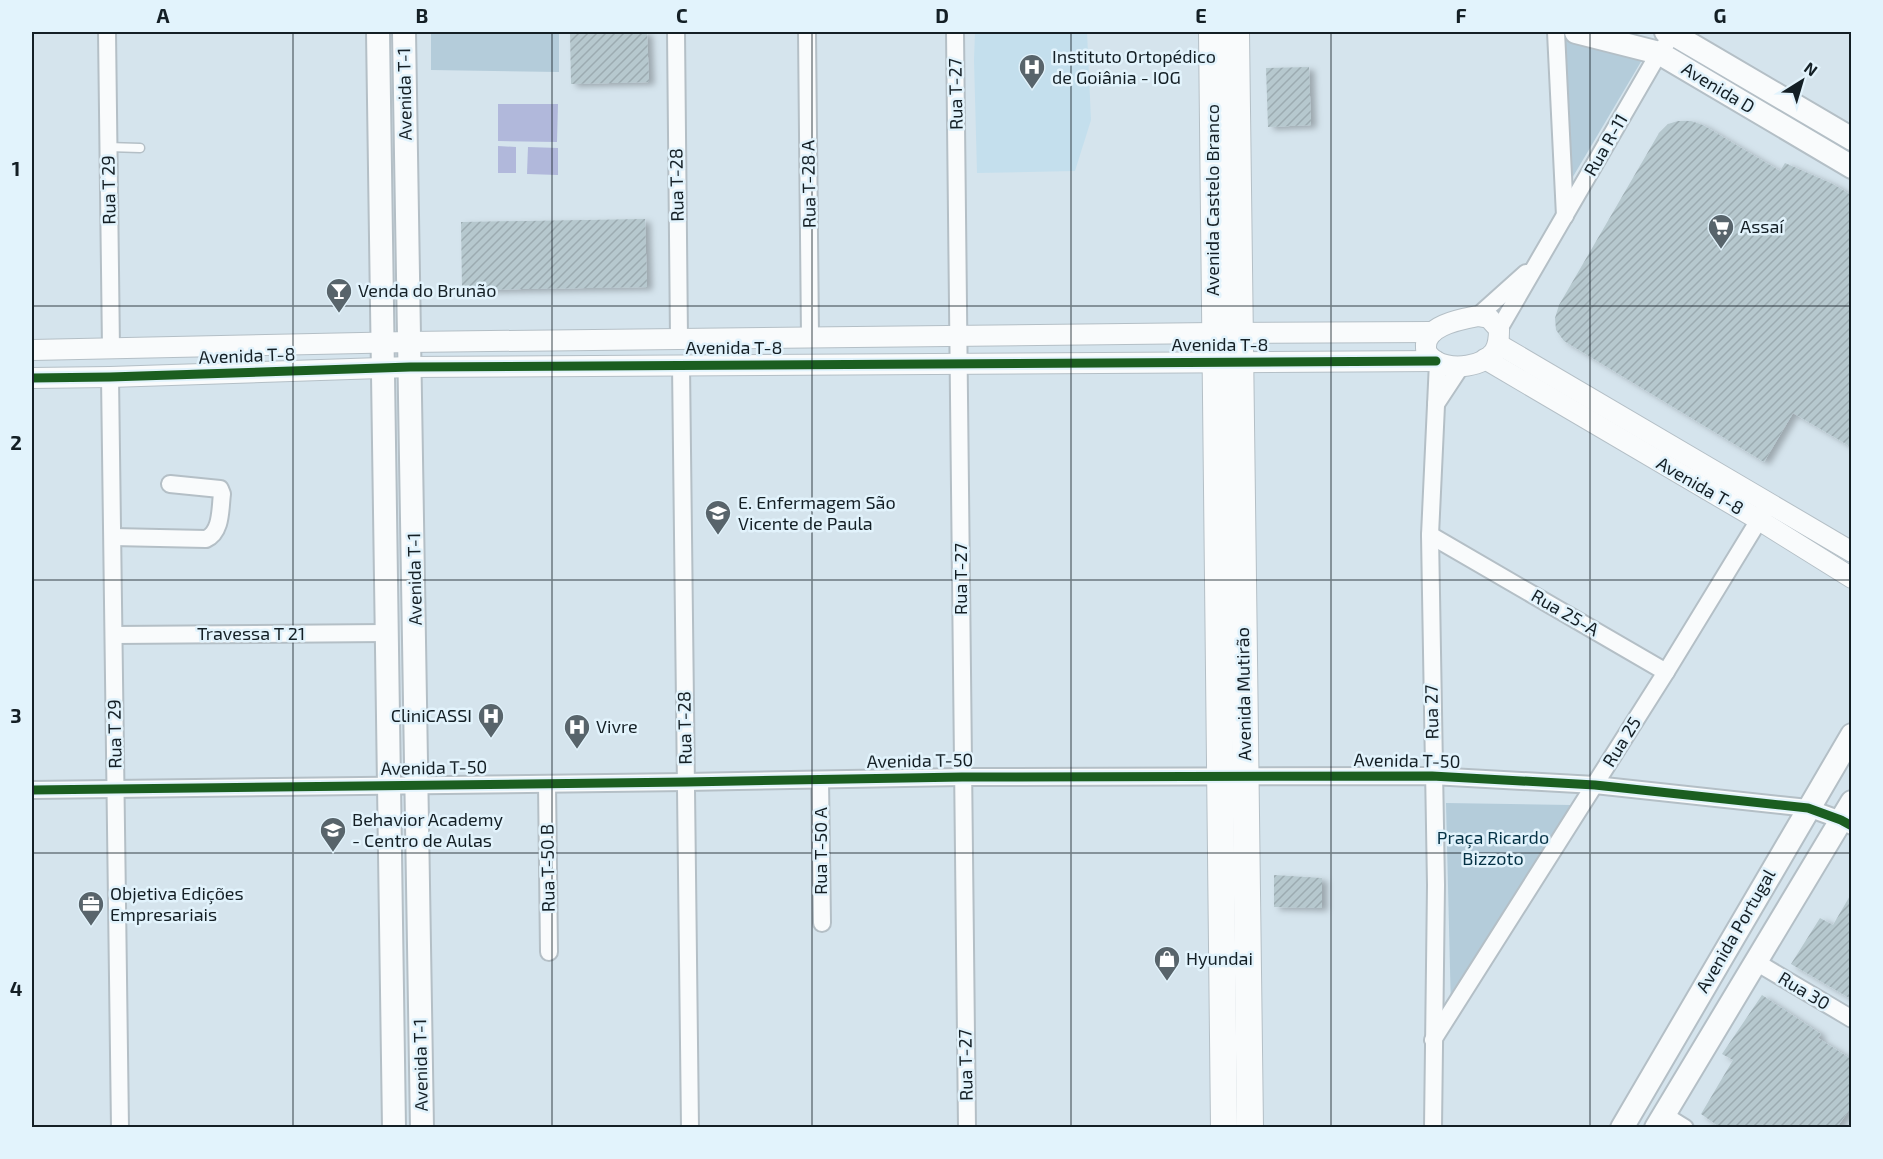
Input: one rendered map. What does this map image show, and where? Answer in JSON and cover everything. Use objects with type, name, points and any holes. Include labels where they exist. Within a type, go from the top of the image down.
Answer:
[{"type":"main road","name":"Avenida T-1","points":[[378,32],[394,1128]]},
{"type":"main road","name":"Avenida T-1","points":[[404,32],[419,785],[422,1128]]},
{"type":"main road","name":"Avenida Castelo Branco","points":[[1212,32],[1214,333]]},
{"type":"main road","name":"Avenida Castelo Branco","points":[[1236,32],[1240,332]]},
{"type":"main road","name":"Avenida D","points":[[1576,32],[1659,53],[1851,167]]},
{"type":"main road","name":"Avenida D","points":[[1671,32],[1851,139]]},
{"type":"main road","name":"Avenida Mutirão","points":[[1240,332],[1250,1128]]},
{"type":"main road","name":"Avenida Mutirão","points":[[1214,333],[1224,1128]]},
{"type":"main road","name":"Avenida Portugal","points":[[1622,1128],[1851,735]]},
{"type":"main road","name":"Avenida Portugal","points":[[1660,1121],[1848,816]]},
{"type":"street","name":"Rua T 29","points":[[107,32],[111,349]]},
{"type":"street","name":"Rua T-28","points":[[676,32],[679,339]]},
{"type":"street","name":"Rua T-28 A","points":[[807,32],[810,338]]},
{"type":"street","name":"Rua T-27","points":[[955,32],[967,1128]]},
{"type":"street","points":[[1556,32],[1565,217]]},
{"type":"street","name":"Rua R-11","points":[[1499,337],[1540,260],[1671,32]]},
{"type":"street","name":"Rua R-11","points":[[1478,316],[1540,260]]},
{"type":"street","points":[[1478,316],[1489,318],[1499,337],[1494,352],[1485,359],[1461,366],[1437,362],[1429,355],[1426,348],[1433,332],[1448,324],[1478,316]]},
{"type":"street","name":"Avenida T-8","points":[[32,350],[409,342],[1240,332],[1433,332]]},
{"type":"street","name":"Avenida T-8","points":[[1499,337],[1851,552]]},
{"type":"street","name":"Avenida T-8","points":[[1485,359],[1759,520],[1851,578]]},
{"type":"street","name":"Avenida T-8","points":[[32,378],[410,367],[1240,361],[1437,362]]},
{"type":"street","name":"Rua 27","points":[[1433,1128],[1432,1041],[1436,885],[1432,776],[1430,535],[1437,362]]},
{"type":"street","name":"Rua T-28","points":[[681,365],[690,1128]]},
{"type":"street","points":[[1436,404],[1461,366]]},
{"type":"street","name":"Rua T 29","points":[[110,377],[120,1128]]},
{"type":"street","points":[[113,537],[206,539],[212,536],[217,527],[222,494],[220,489],[170,484]]},
{"type":"street","name":"Rua 25","points":[[1432,1041],[1666,672],[1770,502]]},
{"type":"street","name":"Rua 25-A","points":[[1430,535],[1666,672]]},
{"type":"street","points":[[1430,560],[1463,554]]},
{"type":"street","name":"Travessa T 21","points":[[114,634],[387,633]]},
{"type":"street","name":"Avenida T-50","points":[[32,790],[962,777],[1432,776],[1595,785],[1808,808],[1848,816]]},
{"type":"street","name":"Rua T-50 A","points":[[820,780],[822,923]]},
{"type":"street","name":"Rua T-50 B","points":[[547,784],[549,952]]},
{"type":"street","name":"Rua 30","points":[[1756,962],[1851,1019]]},
{"type":"street","points":[[1660,1121],[1685,1128]]},
{"type":"lane","points":[[108,147],[140,148]]},
{"type":"shaded area","name":"Instituto Ortopédico de Goiânia - IOG","points":[[975,32],[1087,32],[1091,120],[1075,171],[977,173]]},
{"type":"shaded area","points":[[498,104],[558,104],[557,142],[498,141]]},
{"type":"shaded area","points":[[498,146],[516,147],[516,173],[498,173]]},
{"type":"shaded area","points":[[528,147],[558,148],[558,175],[527,174]]},
{"type":"green space","points":[[431,32],[559,32],[559,72],[431,70]]},
{"type":"green space","points":[[1561,35],[1642,60],[1571,180]]},
{"type":"green space","name":"Praça Ricardo Bizzoto","points":[[1446,803],[1571,805],[1451,1010]]},
{"type":"building","points":[[570,32],[647,32],[649,82],[571,84]]},
{"type":"building","points":[[1309,67],[1311,125],[1268,127],[1266,68]]},
{"type":"building","name":"Assaí","points":[[1691,121],[1703,125],[1780,171],[1785,163],[1833,184],[1851,195],[1851,447],[1793,413],[1764,462],[1564,341],[1556,330],[1555,318],[1559,305],[1659,133],[1668,124]]},
{"type":"building","points":[[645,219],[647,287],[462,290],[461,222]]},
{"type":"building","points":[[1274,875],[1322,878],[1322,908],[1274,907]]},
{"type":"building","points":[[1851,894],[1851,999],[1791,964],[1820,918],[1833,925]]},
{"type":"building","points":[[1762,995],[1821,1034],[1818,1038],[1851,1059],[1851,1107],[1838,1126],[1721,1128],[1701,1114],[1733,1060],[1722,1054]]},
{"type":"cycle path","points":[[32,378],[410,367],[1436,361]]},
{"type":"cycle path","points":[[32,790],[962,777],[1432,776],[1595,785],[1808,808],[1852,826]]},
{"type":"place","name":"Instituto Ortopédico de Goiânia - IOG","points":[[1032,90]]},
{"type":"place","name":"Assaí","points":[[1721,250]]},
{"type":"place","name":"Venda do Brunão","points":[[339,314]]},
{"type":"place","name":"E. Enfermagem São Vicente de Paula","points":[[718,536]]},
{"type":"place","name":"CliniCASSI","points":[[491,739]]},
{"type":"place","name":"Vivre","points":[[577,750]]},
{"type":"place","name":"Behavior Academy - Centro de Aulas","points":[[333,853]]},
{"type":"place","name":"Objetiva Edições Empresariais","points":[[91,927]]},
{"type":"place","name":"Hyundai","points":[[1167,982]]}]
